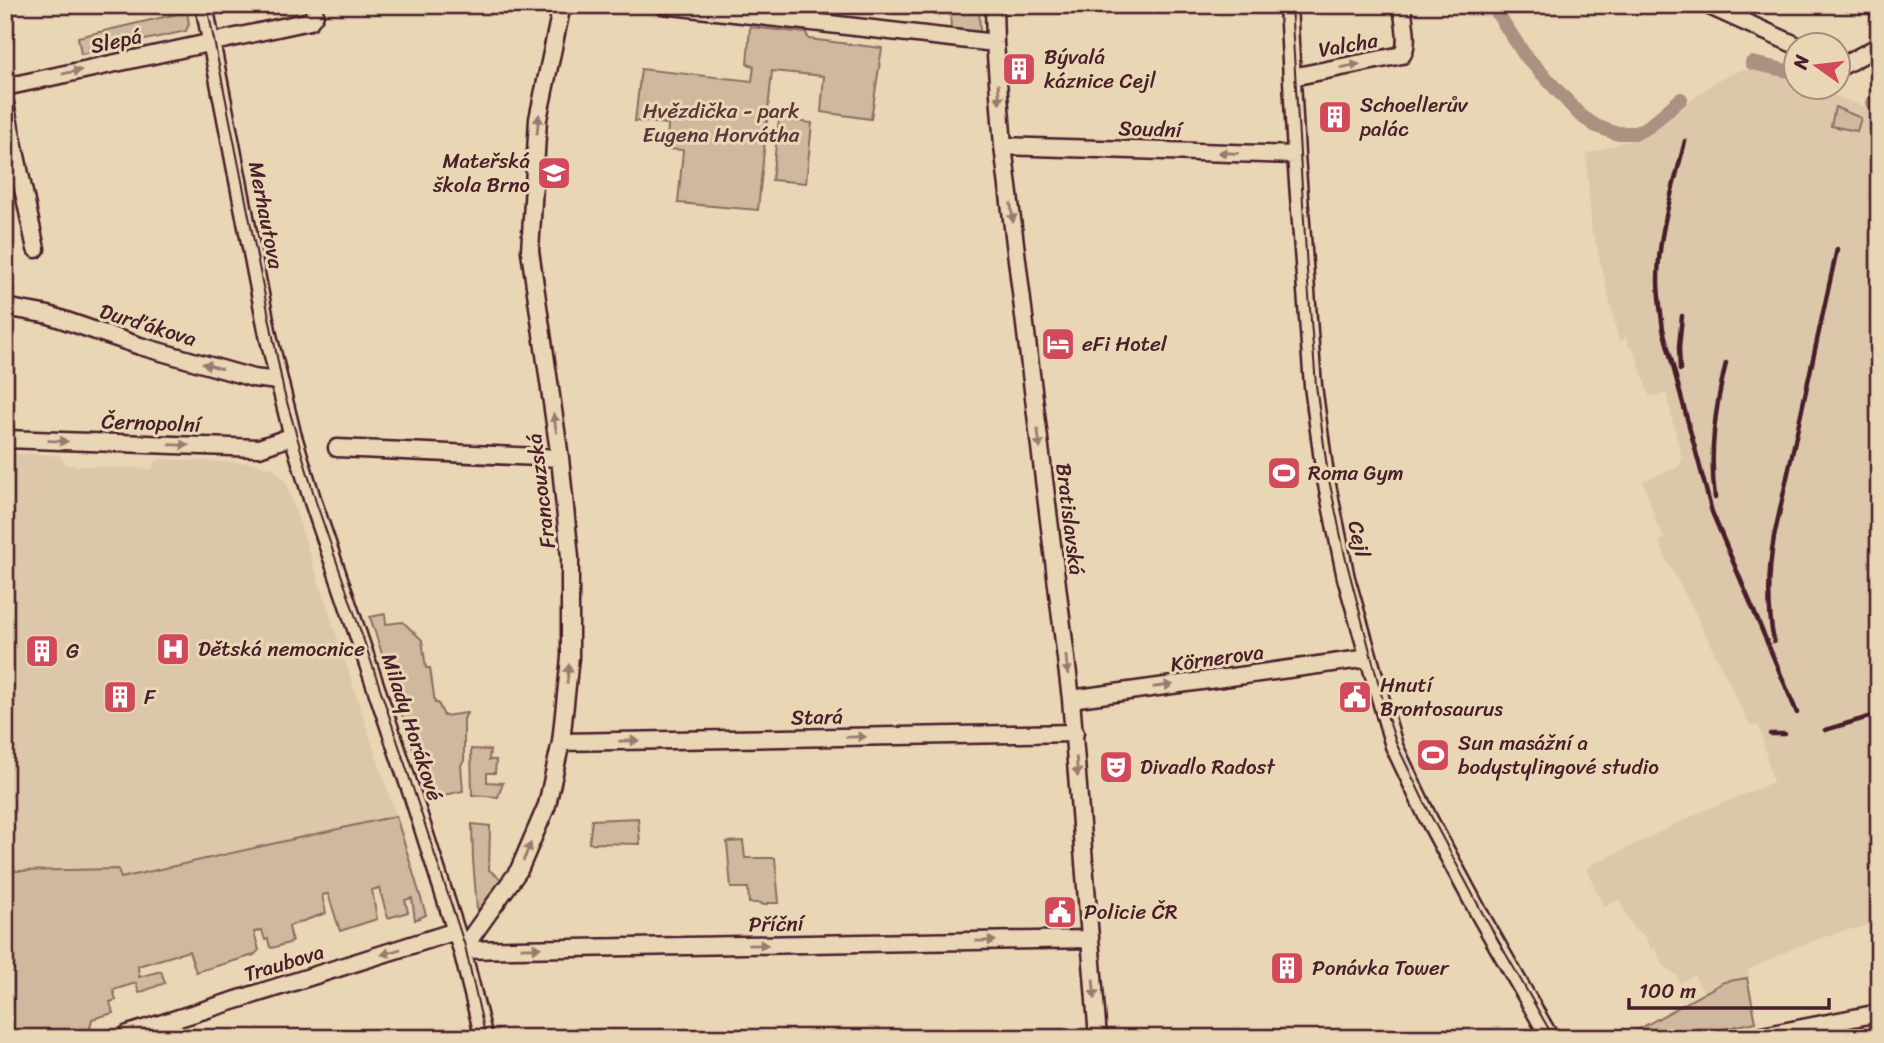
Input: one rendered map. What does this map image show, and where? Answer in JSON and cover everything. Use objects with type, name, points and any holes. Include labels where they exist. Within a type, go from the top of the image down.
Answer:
[{"type":"street","name":"Merhautova","points":[[204,5],[278,381],[292,434]]},
{"type":"street","name":"Francouzská","points":[[463,950],[519,870],[547,805],[561,742],[570,657],[570,557],[560,458],[530,251],[538,119],[562,5]]},
{"type":"street","points":[[663,5],[736,10],[995,43]]},
{"type":"street","name":"Bratislavská","points":[[994,5],[1003,146],[1075,733],[1098,1038]]},
{"type":"street","name":"Cejl","points":[[1288,5],[1313,386],[1325,475],[1342,559],[1394,746],[1418,798],[1480,915],[1550,1038]]},
{"type":"street","name":"Valcha","points":[[1292,77],[1402,55],[1405,50],[1402,5]]},
{"type":"street","points":[[1707,5],[1783,39]]},
{"type":"street","points":[[1875,5],[1879,11]]},
{"type":"street","name":"Slepá","points":[[5,87],[310,21],[315,14]]},
{"type":"street","points":[[1853,59],[1879,46]]},
{"type":"street","points":[[5,104],[36,249]]},
{"type":"street","name":"Soudní","points":[[1003,146],[1296,155]]},
{"type":"street","name":"Durďákova","points":[[5,307],[49,315],[140,346],[253,378],[278,381]]},
{"type":"street","name":"Černopolní","points":[[5,439],[259,447],[292,434]]},
{"type":"street","name":"Milady Horákové","points":[[292,434],[463,950],[484,1038]]},
{"type":"street","points":[[337,447],[560,458]]},
{"type":"street","name":"Körnerova","points":[[1071,699],[1369,658]]},
{"type":"street","name":"Stará","points":[[561,742],[1075,733]]},
{"type":"street","name":"Traubova","points":[[128,1038],[128,1034],[456,932]]},
{"type":"street","name":"Příční","points":[[463,950],[1090,940]]},
{"type":"street","points":[[1752,1038],[1879,1013]]},
{"type":"shaded area","points":[[1741,70],[1752,70],[1783,77],[1783,102],[1851,102],[1879,112],[1879,923],[1835,933],[1792,949],[1748,970],[1749,978],[1724,982],[1704,993],[1694,975],[1680,983],[1677,976],[1662,964],[1655,948],[1651,950],[1645,936],[1634,929],[1619,900],[1604,907],[1586,868],[1701,812],[1773,782],[1759,726],[1749,724],[1659,541],[1664,539],[1643,481],[1679,467],[1682,459],[1666,393],[1650,397],[1633,347],[1629,348],[1627,338],[1619,341],[1592,234],[1586,154],[1635,139],[1656,127],[1718,80]]},
{"type":"shaded area","name":"Dětská nemocnice","points":[[5,453],[59,455],[67,465],[153,469],[154,463],[159,459],[255,463],[275,469],[286,482],[396,816],[120,878],[117,869],[14,871],[5,831]]},
{"type":"green space","points":[[180,5],[186,5],[189,24],[186,31],[81,54],[78,37],[181,13]]},
{"type":"green space","points":[[950,5],[979,5],[980,34],[951,31]]},
{"type":"green space","name":"Hvězdička - park Eugena Horvátha","points":[[750,27],[806,33],[809,39],[882,48],[871,119],[821,112],[824,76],[772,71],[758,210],[678,203],[683,150],[667,149],[668,124],[635,121],[641,69],[752,81],[754,66],[747,64]]},
{"type":"green space","points":[[1835,107],[1861,118],[1857,131],[1831,126]]},
{"type":"green space","points":[[779,119],[812,123],[806,183],[772,180]]},
{"type":"green space","points":[[385,614],[386,624],[403,622],[422,640],[426,668],[430,668],[435,703],[438,703],[444,716],[467,713],[464,719],[464,761],[461,765],[463,791],[449,794],[431,803],[370,617]]},
{"type":"green space","points":[[471,749],[490,750],[489,760],[496,760],[495,773],[487,773],[487,782],[503,783],[498,797],[472,795]]},
{"type":"green space","points":[[396,816],[426,915],[415,920],[412,898],[405,900],[408,912],[388,918],[379,888],[372,890],[377,919],[340,931],[328,894],[322,895],[326,913],[289,926],[292,942],[272,948],[268,939],[265,940],[262,930],[254,932],[259,950],[254,955],[196,972],[189,951],[138,966],[139,977],[161,971],[165,983],[139,993],[136,983],[113,990],[116,1000],[110,1002],[113,1013],[92,1019],[87,1034],[74,1038],[5,1038],[5,858],[11,857],[15,871],[118,869],[121,878]]},
{"type":"green space","points":[[638,818],[640,844],[589,843],[592,820]]},
{"type":"green space","points":[[472,824],[490,826],[489,870],[502,880],[481,908],[477,909],[473,860]]},
{"type":"green space","points":[[743,841],[745,858],[775,858],[779,903],[749,903],[748,888],[731,888],[727,842]]},
{"type":"green space","points":[[1747,978],[1756,1022],[1683,1038],[1623,1038],[1724,982]]},
{"type":"waterway","points":[[1492,5],[1524,54],[1580,115],[1596,126],[1615,133],[1636,133],[1648,127],[1681,99]]},
{"type":"waterway","points":[[1752,63],[1783,70]]},
{"type":"waterway","points":[[1872,103],[1879,105]]},
{"type":"tram line","points":[[207,5],[284,392],[316,502],[465,946],[486,1038]]},
{"type":"tram line","points":[[1291,5],[1316,385],[1328,475],[1345,556],[1397,745],[1483,914],[1554,1038]]},
{"type":"railway","points":[[1685,141],[1667,210],[1659,262],[1658,286],[1663,329],[1712,512],[1797,713]]},
{"type":"railway","points":[[1774,642],[1769,589],[1774,537],[1837,249]]},
{"type":"railway","points":[[1680,370],[1682,316]]},
{"type":"railway","points":[[1715,498],[1714,430],[1726,363]]},
{"type":"railway","points":[[1825,730],[1879,714]]},
{"type":"railway","points":[[1770,734],[1785,734]]},
{"type":"place","name":"Bývalá káznice Cejl","points":[[1019,69]]},
{"type":"place","name":"Schoellerův palác","points":[[1335,117]]},
{"type":"place","name":"Mateřská škola Brno","points":[[554,173]]},
{"type":"place","name":"eFi Hotel","points":[[1058,344]]},
{"type":"place","name":"Roma Gym","points":[[1284,473]]},
{"type":"place","name":"Dětská nemocnice","points":[[173,649]]},
{"type":"place","name":"G","points":[[42,651]]},
{"type":"place","name":"F","points":[[120,697]]},
{"type":"place","name":"Hnutí Brontosaurus","points":[[1355,697]]},
{"type":"place","name":"Sun masážní a bodystylingové studio","points":[[1433,755]]},
{"type":"place","name":"Divadlo Radost","points":[[1116,767]]},
{"type":"place","name":"Policie ČR","points":[[1060,912]]},
{"type":"place","name":"Ponávka Tower","points":[[1287,968]]}]
